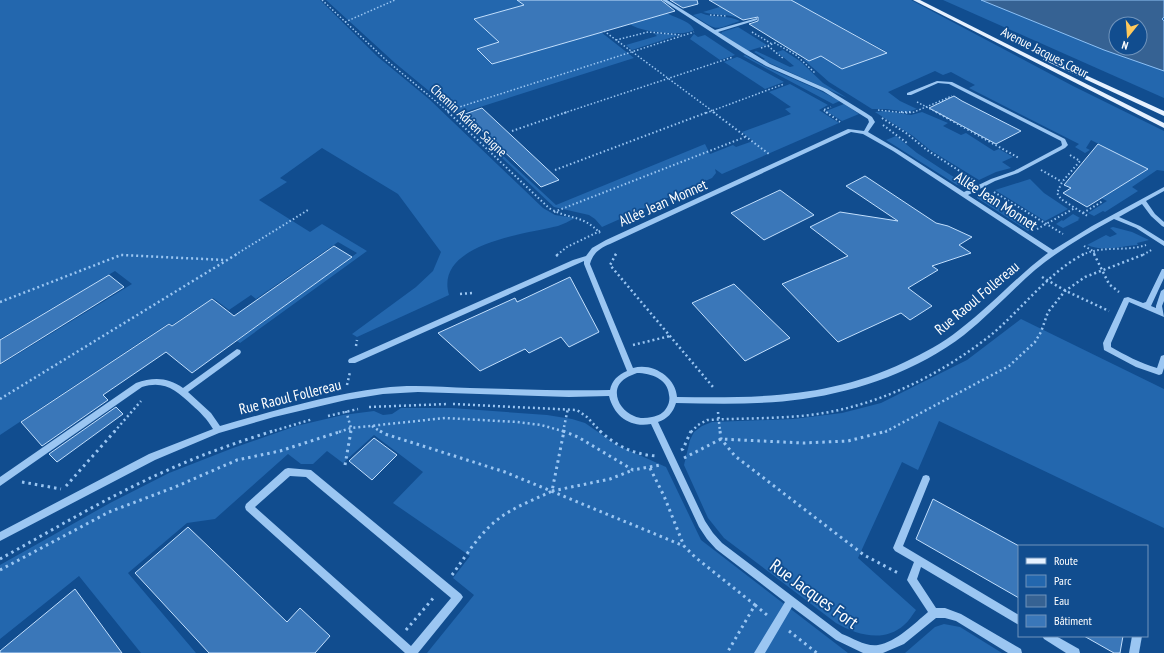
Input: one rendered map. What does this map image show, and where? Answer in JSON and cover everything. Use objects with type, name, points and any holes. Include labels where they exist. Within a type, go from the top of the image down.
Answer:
[{"type":"main road","name":"Avenue Jacques Cœur","points":[[916,0],[1164,126]]},
{"type":"main road","name":"Avenue Jacques Cœur","points":[[919,0],[1164,112]]},
{"type":"street","points":[[664,0],[746,53],[768,65],[825,90],[846,102],[870,118],[872,122],[865,132]]},
{"type":"street","points":[[714,32],[756,18]]},
{"type":"street","points":[[909,94],[941,81],[955,84],[1063,140],[1065,145],[1059,150],[1031,165],[982,185],[963,195]]},
{"type":"street","name":"Allée Jean Monnet","points":[[588,258],[596,248],[608,242],[847,131],[853,130],[865,132],[895,150],[1053,253]]},
{"type":"street","name":"Rue Raoul Follereau","points":[[674,400],[762,400],[808,395],[847,388],[876,378],[924,356],[950,340],[971,324],[1031,270],[1053,253],[1164,189]]},
{"type":"street","points":[[1142,201],[1153,215],[1164,225]]},
{"type":"street","points":[[1114,217],[1138,228],[1164,244]]},
{"type":"street","points":[[352,361],[575,262],[588,258],[587,264],[631,372]]},
{"type":"street","points":[[1144,305],[1148,304],[1164,271]]},
{"type":"street","points":[[1162,313],[1159,306],[1164,292]]},
{"type":"street","points":[[1162,313],[1133,300],[1126,300],[1106,343],[1107,348],[1151,370],[1159,372],[1164,358]]},
{"type":"street","points":[[183,392],[237,352]]},
{"type":"street","points":[[637,370],[651,371],[663,377],[671,387],[674,400],[670,410],[662,417],[653,420],[637,420],[626,416],[616,406],[612,393],[613,388],[618,380],[631,372],[637,370]]},
{"type":"street","points":[[2,481],[148,381],[158,381],[175,385],[208,414],[218,430]]},
{"type":"street","name":"Rue Raoul Follereau","points":[[0,537],[152,458],[184,443],[218,430],[274,414],[346,397],[383,391],[418,389],[569,394],[612,393]]},
{"type":"street","name":"Rue Jacques Fort","points":[[653,420],[702,524],[710,536],[719,546],[839,637],[863,648],[878,650],[901,641],[934,613]]},
{"type":"street","points":[[288,472],[308,473],[458,597],[412,653],[397,640],[249,507],[288,472]]},
{"type":"street","points":[[926,479],[898,548],[1018,619]]},
{"type":"street","points":[[919,560],[912,580],[934,613],[945,613],[958,618],[1017,653]]},
{"type":"street","points":[[759,653],[791,600]]},
{"type":"street","points":[[1049,637],[1075,653]]},
{"type":"street","points":[[1134,653],[1137,637]]},
{"type":"path","name":"Chemin Adrien Saigne","points":[[322,0],[386,60],[447,111],[554,212],[588,221],[599,231],[617,252],[610,265],[670,336]]},
{"type":"path","points":[[345,22],[395,0]]},
{"type":"path","points":[[739,24],[772,44]]},
{"type":"path","points":[[447,111],[700,30]]},
{"type":"path","points":[[604,31],[770,155],[764,158]]},
{"type":"path","points":[[616,40],[648,32],[683,35]]},
{"type":"path","points":[[512,131],[775,43],[796,56],[816,74]]},
{"type":"path","points":[[555,170],[790,82]]},
{"type":"path","points":[[864,114],[871,111],[883,110],[910,113],[926,108],[954,95],[947,91]]},
{"type":"path","points":[[912,100],[1062,182]]},
{"type":"path","points":[[834,126],[842,123],[823,110],[846,102]]},
{"type":"path","points":[[871,111],[906,133],[927,150],[982,185],[1046,225],[1093,251],[1109,284],[1126,300]]},
{"type":"path","points":[[554,212],[745,137]]},
{"type":"path","points":[[1059,150],[1080,161],[1062,182],[1057,190],[1058,196],[1093,218]]},
{"type":"path","points":[[1083,213],[1103,201]]},
{"type":"path","points":[[1028,236],[1039,228],[1076,208]]},
{"type":"path","points":[[0,399],[308,210]]},
{"type":"path","points":[[554,258],[567,247],[605,228]]},
{"type":"path","points":[[366,408],[447,404],[577,410],[584,413],[601,432],[620,445],[648,456],[671,459],[688,457],[721,439],[804,443],[848,441],[885,432],[1009,366],[1027,350],[1040,333],[1046,315],[1066,290],[1101,270],[1141,257],[1158,246],[1158,240],[1137,248],[1093,251],[1074,259],[981,343],[959,359],[903,388],[842,409],[787,416],[707,420],[698,423],[691,430],[683,449],[671,459],[650,468],[633,470],[610,479],[552,491],[521,506],[496,521],[476,543],[444,585],[397,640]]},
{"type":"path","points":[[0,302],[121,255],[226,260]]},
{"type":"path","points":[[1031,270],[1066,290],[1119,316]]},
{"type":"path","points":[[460,294],[476,293]]},
{"type":"path","points":[[621,349],[670,336],[714,389],[721,439],[735,456],[864,555],[912,580]]},
{"type":"path","points":[[552,491],[564,431],[569,394]]},
{"type":"path","points":[[63,489],[142,399]]},
{"type":"path","points":[[324,417],[360,409]]},
{"type":"path","points":[[0,559],[135,486],[170,469],[245,440],[316,418]]},
{"type":"path","points":[[0,570],[109,512],[175,487],[238,460],[280,451],[352,428],[445,418],[517,422],[541,425],[564,431],[578,437],[633,470]]},
{"type":"path","points":[[372,426],[385,434],[462,457],[505,472],[684,546],[695,557],[755,605],[727,653]]},
{"type":"path","points":[[345,466],[352,428]]},
{"type":"path","points":[[650,468],[664,496],[684,546]]},
{"type":"path","points":[[2,481],[63,489]]},
{"type":"path","points":[[63,489],[66,502]]},
{"type":"green space","points":[[0,0],[320,0],[378,57],[429,99],[543,208],[555,215],[575,218],[558,226],[505,238],[486,244],[468,253],[455,264],[448,278],[449,295],[357,337],[352,334],[416,287],[433,271],[441,252],[398,194],[322,148],[280,178],[287,182],[259,200],[310,232],[322,224],[367,251],[240,343],[237,341],[357,253],[338,242],[256,299],[251,295],[229,310],[213,298],[172,325],[169,323],[0,435],[0,365],[132,284],[115,271],[0,339]]},
{"type":"green space","points":[[326,0],[517,0],[525,6],[499,42],[477,49],[492,64],[601,32],[634,58],[458,114],[556,205],[705,144],[710,154],[733,145],[736,147],[753,141],[742,132],[791,114],[785,109],[791,107],[769,92],[790,84],[828,105],[819,110],[839,123],[722,174],[715,169],[716,173],[712,178],[602,227],[589,215],[554,207],[446,105],[395,63]]},
{"type":"green space","points":[[743,0],[911,0],[1073,86],[1164,131],[1164,171],[1157,170],[1132,187],[1138,191],[1105,212],[1103,211],[1094,216],[1088,213],[1107,201],[1101,198],[1147,169],[1091,140],[1086,148],[1090,150],[1085,153],[1075,147],[1079,144],[969,88],[975,85],[951,72],[943,75],[935,71],[888,92],[900,101],[917,109],[907,112],[872,109],[829,82],[803,59],[809,61],[821,56],[842,69],[887,52],[804,7],[764,20],[758,15],[742,20],[733,16],[703,12]]},
{"type":"green space","points":[[943,0],[1164,0],[1164,98]]},
{"type":"green space","points":[[667,13],[690,24],[694,30],[681,33],[662,33],[642,29],[630,24]]},
{"type":"green space","points":[[701,13],[740,21],[716,28],[693,15]]},
{"type":"green space","points":[[738,27],[767,45],[748,51],[721,34],[722,32]]},
{"type":"green space","points":[[654,33],[679,35],[632,50],[626,45],[657,36]]},
{"type":"green space","points":[[694,34],[698,37],[705,35],[735,55],[720,60],[690,39]]},
{"type":"green space","points":[[783,50],[800,61],[823,83],[847,98],[763,60],[765,59],[754,52],[756,51],[790,67],[794,66],[777,52]]},
{"type":"green space","points":[[745,55],[768,68],[840,101],[833,104],[743,56]]},
{"type":"green space","points":[[737,57],[784,82],[765,89],[724,62]]},
{"type":"green space","points":[[844,104],[859,114],[842,121],[826,111]]},
{"type":"green space","points":[[885,111],[911,115],[922,112],[948,123],[943,126],[961,135],[966,133],[994,151],[999,149],[1013,157],[1002,162],[1011,168],[996,172],[979,180],[930,150],[913,136],[875,112]]},
{"type":"green space","points":[[896,136],[917,153],[969,187],[957,185],[886,140]]},
{"type":"green space","points":[[1030,179],[1044,193],[1068,209],[1045,221],[995,190]]},
{"type":"green space","points":[[980,193],[1034,227],[1028,231],[977,198],[977,195]]},
{"type":"green space","points":[[1073,214],[1080,218],[1078,219],[1079,220],[1063,228],[1056,224],[1062,220],[1063,221]]},
{"type":"green space","points":[[1113,227],[1132,232],[1149,240],[1137,243],[1138,245],[1112,248],[1099,248],[1087,245],[1106,235],[1110,237],[1117,234],[1110,228]]},
{"type":"green space","points":[[1021,319],[1164,389],[1164,528],[939,421],[918,470],[902,462],[858,558],[916,610],[909,620],[896,631],[888,634],[870,635],[861,634],[836,623],[724,538],[708,518],[684,465],[690,440],[694,432],[702,426],[712,422],[793,419],[842,413],[881,403],[967,360]]},
{"type":"green space","points":[[401,408],[452,408],[547,415],[572,419],[585,423],[617,445],[666,467],[701,540],[848,653],[427,653],[474,595],[453,578],[470,556],[393,503],[423,472],[374,435],[343,463],[327,451],[313,464],[301,464],[288,454],[215,519],[187,523],[128,573],[196,653],[141,653],[79,576],[0,639],[0,565],[110,503],[169,473],[233,448],[296,426],[343,415],[374,411],[383,415],[392,414]]},
{"type":"green space","points":[[944,624],[960,627],[1002,653],[905,653],[935,627]]},
{"type":"water","points":[[981,0],[1164,0],[1164,17],[1162,19],[1164,21],[1164,71],[1121,56],[1148,56],[1148,16],[1108,16],[1108,51]]},
{"type":"building","points":[[517,0],[661,0],[675,11],[492,64],[477,49],[499,42],[474,19],[524,5]]},
{"type":"building","points":[[670,0],[697,0],[698,4],[683,8]]},
{"type":"building","points":[[709,0],[791,0],[887,53],[842,69],[821,56],[809,61],[749,24],[758,21],[758,17],[743,20]]},
{"type":"building","points":[[954,96],[1021,131],[996,144],[929,108]]},
{"type":"building","points":[[482,108],[559,180],[541,187],[465,114]]},
{"type":"building","points":[[1098,144],[1148,169],[1087,207],[1063,193],[1071,188],[1064,185]]},
{"type":"building","points":[[865,176],[936,223],[948,226],[972,237],[959,245],[971,253],[932,266],[938,270],[908,288],[932,306],[910,320],[901,313],[838,342],[782,284],[848,256],[810,227],[840,212],[898,221],[846,186]]},
{"type":"building","points":[[780,190],[814,215],[764,240],[731,213]]},
{"type":"building","points":[[334,246],[352,257],[192,373],[166,352],[103,395],[108,400],[42,446],[21,422],[169,324],[172,326],[212,299],[234,316]]},
{"type":"building","points":[[109,275],[124,287],[0,364],[0,340]]},
{"type":"building","points":[[570,277],[599,332],[569,347],[561,337],[529,353],[525,349],[480,371],[438,333],[515,298],[517,302]]},
{"type":"building","points":[[734,284],[790,338],[745,361],[692,303]]},
{"type":"building","points":[[116,407],[123,414],[57,462],[49,454]]},
{"type":"building","points":[[374,438],[397,455],[372,480],[349,461]]},
{"type":"building","points":[[933,499],[1018,545],[1018,597],[916,539]]},
{"type":"building","points":[[188,527],[287,622],[300,608],[330,636],[315,653],[209,653],[135,573]]},
{"type":"building","points":[[75,589],[122,653],[0,653],[0,651]]},
{"type":"building","points":[[1086,637],[1123,637],[1120,653],[1114,653]]}]
